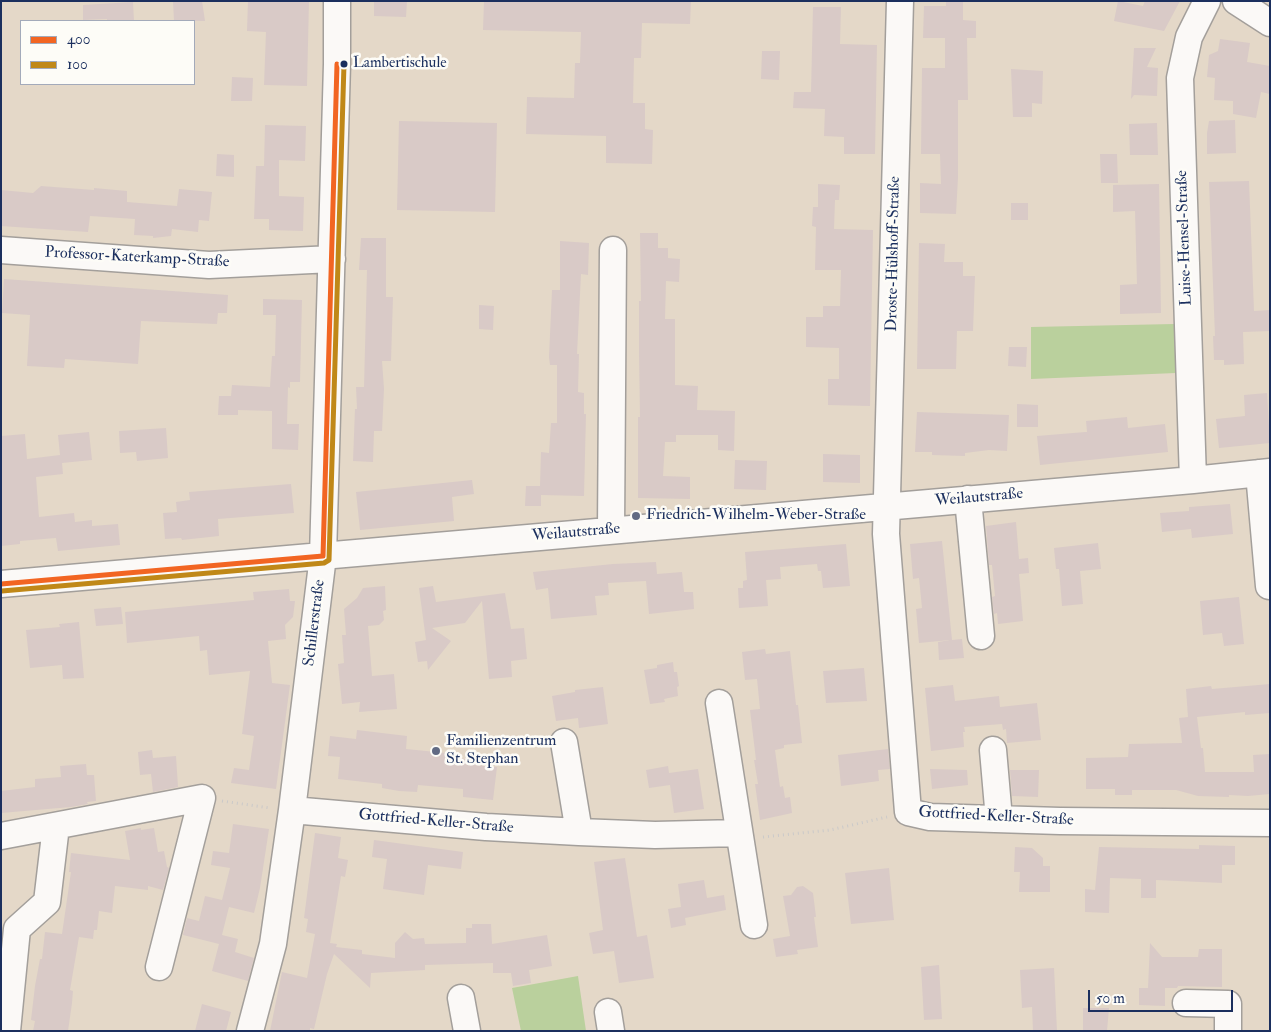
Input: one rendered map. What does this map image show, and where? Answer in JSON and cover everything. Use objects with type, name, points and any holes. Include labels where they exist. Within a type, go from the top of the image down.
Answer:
[{"type":"street","name":"Schillerstraße","points":[[250,1031],[273,944],[292,810],[323,556],[338,64],[337,1]]},
{"type":"street","name":"Droste-Hülshoff-Straße","points":[[888,506],[900,1]]},
{"type":"street","name":"Luise-Hensel-Straße","points":[[1193,480],[1180,78],[1189,37],[1207,1]]},
{"type":"street","points":[[1236,1],[1270,23]]},
{"type":"street","name":"Professor-Katerkamp-Straße","points":[[1,250],[209,265],[332,258]]},
{"type":"street","points":[[611,530],[613,250]]},
{"type":"street","name":"Weilautstraße","points":[[1,584],[1193,480],[1265,472]]},
{"type":"street","points":[[1265,472],[1269,586]]},
{"type":"street","points":[[968,499],[981,636]]},
{"type":"street","name":"Gottfried-Keller-Straße","points":[[888,506],[886,534],[908,812],[930,817],[1270,823]]},
{"type":"street","points":[[719,703],[754,925]]},
{"type":"street","points":[[564,742],[579,832]]},
{"type":"street","points":[[993,750],[999,819]]},
{"type":"street","points":[[1,836],[202,798],[159,967]]},
{"type":"street","name":"Gottfried-Keller-Straße","points":[[292,810],[486,827],[655,835],[739,836]]},
{"type":"street","points":[[7,1031],[8,952],[17,929],[47,902],[56,826]]},
{"type":"street","points":[[461,998],[467,1031]]},
{"type":"street","points":[[1186,1003],[1228,1004],[1228,1031]]},
{"type":"path","points":[[202,798],[292,810]]},
{"type":"path","points":[[739,836],[830,830],[908,812]]},
{"type":"green space","points":[[1174,324],[1176,373],[1031,379],[1031,327]]},
{"type":"green space","points":[[578,976],[586,1031],[521,1031],[512,988]]},
{"type":"building","points":[[173,1],[202,1],[205,21],[174,20]]},
{"type":"building","points":[[248,1],[309,1],[307,86],[264,85],[266,32],[247,31]]},
{"type":"building","points":[[374,1],[407,1],[406,17],[374,16]]},
{"type":"building","points":[[484,1],[691,1],[690,24],[642,23],[641,58],[634,58],[633,103],[645,103],[645,129],[653,130],[652,164],[606,163],[606,136],[526,134],[527,97],[574,98],[575,63],[580,63],[581,32],[483,30]]},
{"type":"building","points":[[946,1],[963,1],[963,20],[976,21],[976,38],[967,38],[968,100],[958,100],[956,214],[920,213],[920,183],[941,184],[940,154],[921,154],[922,68],[945,68],[945,38],[923,38],[924,6],[946,6]]},
{"type":"building","points":[[1118,1],[1143,6],[1145,1],[1180,1],[1164,31],[1114,21]]},
{"type":"building","points":[[133,2],[134,20],[83,20],[83,5]]},
{"type":"building","points":[[813,7],[841,7],[840,44],[877,45],[875,154],[844,154],[844,137],[824,136],[825,109],[793,108],[794,92],[811,92]]},
{"type":"building","points":[[1220,39],[1250,43],[1247,62],[1270,66],[1270,94],[1261,92],[1256,118],[1233,114],[1233,101],[1214,100],[1215,78],[1207,77],[1209,55],[1218,51]]},
{"type":"building","points":[[1134,48],[1156,48],[1147,67],[1158,68],[1157,96],[1134,95],[1131,99]]},
{"type":"building","points":[[762,51],[780,51],[779,80],[761,79]]},
{"type":"building","points":[[1011,69],[1043,71],[1042,104],[1032,103],[1032,117],[1013,117]]},
{"type":"building","points":[[232,77],[253,78],[252,101],[231,101]]},
{"type":"building","points":[[1235,120],[1236,153],[1207,154],[1209,121]]},
{"type":"building","points":[[399,121],[497,123],[495,212],[397,210]]},
{"type":"building","points":[[1157,123],[1158,155],[1130,155],[1129,124]]},
{"type":"building","points":[[265,125],[306,126],[305,161],[279,160],[279,196],[304,197],[303,231],[269,230],[269,219],[254,219],[256,166],[264,166]]},
{"type":"building","points":[[217,154],[234,155],[234,177],[216,176]]},
{"type":"building","points":[[1100,154],[1117,154],[1118,183],[1101,183]]},
{"type":"building","points":[[1249,181],[1254,311],[1270,310],[1270,331],[1243,332],[1244,364],[1224,365],[1224,360],[1214,360],[1213,336],[1215,336],[1209,182]]},
{"type":"building","points":[[818,184],[840,185],[839,200],[835,200],[834,229],[873,230],[870,406],[828,405],[828,379],[839,379],[839,348],[806,347],[806,317],[823,317],[823,306],[840,306],[841,270],[815,270],[816,227],[812,226],[813,207],[818,207]]},
{"type":"building","points":[[1159,184],[1161,313],[1120,314],[1120,285],[1137,284],[1135,211],[1113,212],[1113,185]]},
{"type":"building","points":[[41,186],[127,191],[127,202],[177,206],[179,189],[212,192],[209,221],[199,220],[198,232],[172,229],[171,236],[153,238],[153,236],[134,235],[135,219],[90,216],[88,232],[1,226],[1,190],[33,193]]},
{"type":"building","points":[[1011,203],[1028,203],[1028,220],[1011,220]]},
{"type":"building","points":[[640,233],[658,233],[658,248],[668,248],[668,258],[680,259],[679,282],[666,281],[665,319],[675,319],[675,385],[698,386],[697,410],[735,411],[734,451],[718,450],[718,435],[676,435],[676,442],[665,442],[663,476],[690,477],[690,499],[638,498],[638,417],[640,417],[639,301],[641,301]]},
{"type":"building","points":[[361,238],[386,238],[386,297],[393,297],[391,361],[382,361],[384,389],[382,431],[374,431],[373,462],[353,461],[355,409],[357,409],[356,387],[364,387],[367,270],[359,270]]},
{"type":"building","points":[[560,241],[589,243],[588,275],[581,274],[577,354],[579,354],[578,392],[584,393],[584,414],[586,414],[584,496],[541,495],[541,506],[525,506],[526,486],[540,486],[541,452],[549,453],[551,423],[557,423],[557,365],[550,365],[549,357],[552,290],[560,290]]},
{"type":"building","points":[[919,243],[945,244],[944,262],[963,262],[963,276],[975,276],[973,331],[957,331],[956,369],[917,369]]},
{"type":"building","points":[[4,279],[228,295],[227,313],[218,313],[217,324],[141,321],[138,364],[65,359],[64,368],[27,366],[30,315],[2,313]]},
{"type":"building","points":[[263,299],[302,300],[300,382],[290,382],[290,388],[288,387],[287,424],[299,424],[298,450],[272,449],[272,411],[238,410],[238,415],[218,415],[219,396],[231,396],[232,385],[270,387],[272,356],[275,356],[276,315],[263,315]]},
{"type":"building","points":[[479,305],[494,306],[493,330],[479,329]]},
{"type":"building","points":[[1009,347],[1027,347],[1026,367],[1008,366]]},
{"type":"building","points":[[1267,393],[1270,443],[1219,448],[1216,419],[1245,416],[1244,395]]},
{"type":"building","points":[[1017,404],[1038,405],[1038,427],[1017,427]]},
{"type":"building","points":[[917,412],[1009,415],[1007,451],[989,450],[965,453],[965,456],[932,455],[932,452],[915,452]]},
{"type":"building","points":[[1127,417],[1128,428],[1165,424],[1168,452],[1040,465],[1037,436],[1087,432],[1086,421]]},
{"type":"building","points":[[166,428],[168,458],[137,461],[136,452],[120,453],[119,431]]},
{"type":"building","points":[[89,432],[92,460],[62,463],[63,474],[36,477],[39,517],[74,513],[75,522],[92,520],[92,526],[118,524],[120,545],[58,551],[56,538],[20,541],[20,544],[1,546],[1,436],[25,434],[27,459],[60,455],[58,435]]},
{"type":"building","points":[[823,454],[860,455],[860,483],[823,482]]},
{"type":"building","points":[[735,460],[767,461],[766,490],[734,489]]},
{"type":"building","points":[[472,480],[474,494],[452,497],[454,521],[360,530],[356,492]]},
{"type":"building","points":[[291,484],[294,513],[218,519],[219,536],[182,540],[181,538],[165,539],[163,513],[177,512],[176,502],[190,500],[189,492]]},
{"type":"building","points":[[1230,504],[1233,534],[1192,538],[1191,529],[1162,532],[1160,513],[1189,511],[1189,507]]},
{"type":"building","points":[[1016,522],[1019,559],[1028,558],[1029,573],[1019,574],[1023,621],[998,624],[997,613],[994,614],[992,597],[995,596],[992,565],[989,565],[986,526]]},
{"type":"building","points":[[942,541],[952,640],[962,639],[964,658],[939,660],[938,642],[950,640],[919,643],[916,609],[922,608],[919,578],[913,579],[910,544]]},
{"type":"building","points":[[1098,543],[1101,569],[1080,571],[1083,604],[1062,606],[1059,569],[1056,569],[1054,548]]},
{"type":"building","points":[[846,544],[850,586],[823,588],[821,571],[818,571],[817,564],[780,567],[781,579],[766,580],[768,606],[739,608],[738,588],[743,588],[743,581],[747,580],[745,552]]},
{"type":"building","points":[[656,562],[657,574],[682,572],[684,592],[693,592],[694,609],[649,614],[646,581],[608,583],[609,595],[595,596],[597,615],[551,619],[548,588],[536,590],[533,572],[613,564]]},
{"type":"building","points":[[385,586],[386,610],[383,611],[384,620],[379,625],[368,626],[372,676],[394,674],[397,709],[359,712],[360,702],[342,704],[338,664],[344,663],[342,635],[346,635],[344,609],[357,598],[363,588]]},
{"type":"building","points":[[433,586],[436,602],[505,593],[511,629],[524,628],[527,659],[511,661],[512,677],[489,679],[482,601],[465,623],[432,628],[451,641],[428,670],[427,661],[418,662],[415,642],[426,640],[419,588]]},
{"type":"building","points":[[289,589],[290,601],[295,601],[293,617],[285,625],[286,639],[268,641],[272,683],[290,685],[276,789],[231,783],[234,768],[249,770],[254,736],[242,734],[250,671],[209,675],[207,650],[200,651],[199,636],[127,643],[125,612],[254,600],[253,592]]},
{"type":"building","points":[[1239,597],[1244,644],[1224,646],[1222,633],[1203,635],[1200,601]]},
{"type":"building","points":[[121,607],[123,624],[96,626],[94,609]]},
{"type":"building","points":[[79,622],[84,678],[63,679],[62,665],[30,668],[26,630],[60,627],[59,624]]},
{"type":"building","points":[[765,649],[766,654],[790,651],[802,743],[784,745],[784,748],[775,750],[780,787],[783,786],[785,798],[790,797],[792,813],[760,820],[755,784],[758,784],[750,710],[760,709],[757,679],[745,680],[742,652]]},
{"type":"building","points":[[673,662],[674,672],[677,672],[678,696],[664,699],[665,702],[650,704],[644,670],[657,668],[657,665]]},
{"type":"building","points":[[864,668],[867,701],[826,703],[823,671]]},
{"type":"building","points":[[1270,684],[1270,713],[1245,715],[1245,712],[1197,717],[1205,772],[1254,772],[1253,755],[1270,754],[1270,794],[1229,795],[1229,797],[1198,796],[1176,790],[1132,790],[1132,795],[1115,795],[1115,789],[1086,789],[1086,758],[1128,757],[1129,744],[1182,743],[1179,718],[1188,717],[1186,689],[1211,686],[1212,689]]},
{"type":"building","points":[[953,685],[955,701],[999,696],[1000,707],[1037,703],[1041,740],[1007,743],[1006,729],[1003,730],[1002,724],[964,727],[964,747],[931,751],[925,688]]},
{"type":"building","points":[[603,687],[608,724],[579,728],[578,718],[556,721],[552,696],[575,692],[575,690]]},
{"type":"building","points":[[357,730],[407,736],[406,749],[456,754],[455,758],[476,760],[475,765],[497,767],[493,800],[463,797],[463,789],[418,785],[417,792],[399,791],[382,788],[382,784],[338,779],[340,757],[328,756],[330,736],[356,739]]},
{"type":"building","points":[[888,749],[890,769],[878,770],[879,781],[841,786],[838,755]]},
{"type":"building","points":[[152,750],[153,758],[176,756],[178,787],[153,792],[151,774],[140,775],[138,752]]},
{"type":"building","points":[[86,764],[87,775],[94,775],[96,801],[71,807],[1,813],[1,791],[35,787],[35,779],[61,777],[60,766]]},
{"type":"building","points":[[668,766],[669,773],[698,769],[704,809],[674,813],[670,785],[649,788],[646,770]]},
{"type":"building","points":[[930,769],[967,770],[968,785],[932,789]]},
{"type":"building","points":[[1010,770],[1039,770],[1038,797],[1012,796]]},
{"type":"building","points":[[233,824],[269,829],[260,888],[254,913],[229,907],[222,935],[238,939],[235,952],[254,958],[248,981],[212,971],[219,944],[183,935],[187,918],[199,921],[205,896],[222,900],[230,868],[211,865],[213,851],[229,853]]},
{"type":"building","points":[[141,828],[141,830],[154,828],[158,852],[164,851],[167,867],[169,868],[163,890],[148,886],[148,890],[115,886],[112,913],[99,911],[97,930],[94,930],[93,939],[79,937],[70,990],[73,991],[68,1031],[33,1031],[35,1021],[31,1020],[35,986],[40,959],[42,959],[45,932],[62,934],[71,872],[69,872],[71,853],[130,860],[125,831]]},
{"type":"building","points":[[315,833],[341,837],[338,858],[348,860],[345,877],[341,876],[330,943],[337,944],[336,947],[362,950],[362,954],[395,958],[395,943],[405,932],[413,939],[424,938],[425,944],[466,943],[466,928],[472,928],[472,924],[491,924],[492,944],[547,935],[552,966],[529,970],[531,983],[513,986],[511,973],[493,973],[493,963],[425,965],[425,970],[371,973],[370,988],[334,954],[327,974],[314,1029],[310,1028],[310,1031],[270,1031],[282,972],[307,978],[315,934],[306,932],[308,919],[304,918]]},
{"type":"building","points":[[374,840],[463,852],[461,869],[428,865],[424,895],[383,889],[387,859],[372,857]]},
{"type":"building","points":[[1199,845],[1235,846],[1235,865],[1222,865],[1222,883],[1156,880],[1156,898],[1141,898],[1141,879],[1110,878],[1109,913],[1085,912],[1085,889],[1095,890],[1099,847],[1199,849]]},
{"type":"building","points":[[1015,847],[1032,848],[1043,858],[1043,866],[1050,866],[1050,892],[1019,892],[1020,872],[1014,872]]},
{"type":"building","points":[[625,858],[637,937],[647,935],[654,978],[619,983],[614,951],[593,954],[589,933],[603,930],[594,862]]},
{"type":"building","points":[[889,868],[894,920],[851,924],[845,873]]},
{"type":"building","points":[[704,880],[707,898],[724,895],[726,910],[685,918],[686,925],[671,928],[668,909],[681,907],[678,884]]},
{"type":"building","points":[[803,886],[813,893],[818,947],[797,950],[798,954],[776,957],[773,939],[790,936],[783,896],[791,895],[797,887]]},
{"type":"building","points":[[1150,943],[1162,957],[1198,957],[1199,949],[1222,949],[1222,987],[1178,986],[1177,988],[1165,988],[1165,1006],[1139,1005],[1139,988],[1148,988]]},
{"type":"building","points":[[939,965],[942,1019],[924,1020],[921,967]]},
{"type":"building","points":[[1054,968],[1057,1031],[1033,1031],[1032,1007],[1022,1008],[1020,970]]},
{"type":"building","points":[[202,1004],[231,1012],[226,1031],[195,1031]]},
{"type":"building","points":[[1083,1008],[1109,1008],[1107,1031],[1083,1031]]},
{"type":"transit line","name":"400","points":[[323,556],[337,64]]},
{"type":"transit line","name":"100","points":[[2,591],[324,563],[329,560],[344,64]]},
{"type":"transit line","name":"400","points":[[1,584],[323,556]]},
{"type":"place","name":"Lambertischule","points":[[344,64]]},
{"type":"place","name":"Friedrich-Wilhelm-Weber-Straße","points":[[636,516]]},
{"type":"place","name":"Familienzentrum St. Stephan","points":[[436,751]]}]
